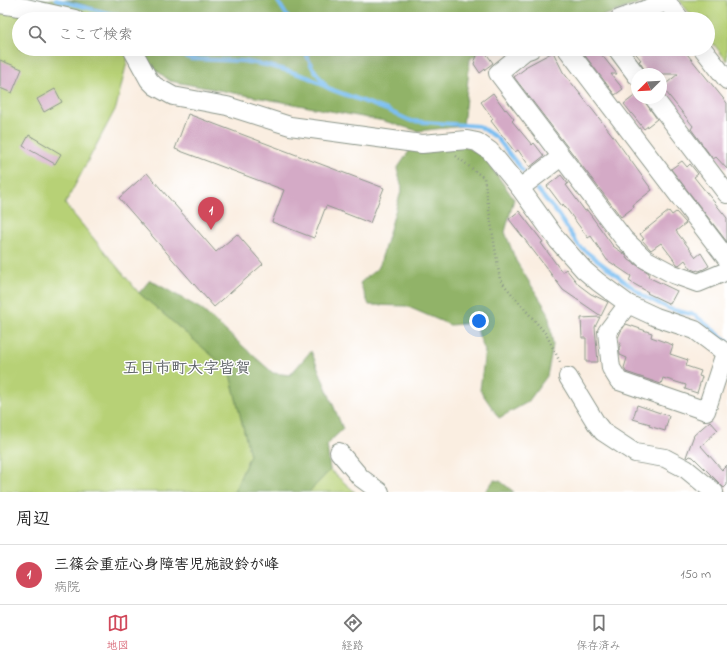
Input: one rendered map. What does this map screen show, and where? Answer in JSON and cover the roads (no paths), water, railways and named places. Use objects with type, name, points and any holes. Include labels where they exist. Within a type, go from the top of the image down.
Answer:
[{"type":"street","points":[[639,12],[667,2],[675,12]]},
{"type":"street","points":[[0,4],[44,12]]},
{"type":"street","points":[[136,56],[149,80],[159,89],[172,96],[227,106],[290,126],[422,144],[467,140],[477,142],[490,150],[558,240],[584,270],[628,304],[656,317],[695,330],[726,353],[706,410],[619,381],[611,368],[607,332],[628,304]]},
{"type":"street","points":[[519,56],[498,73],[624,239],[645,259],[673,274],[698,283],[727,271]]},
{"type":"street","points":[[572,56],[727,260]]},
{"type":"street","points":[[622,56],[631,68]]},
{"type":"street","points":[[708,56],[727,80]]},
{"type":"street","points":[[659,104],[727,194]]},
{"type":"street","points":[[520,188],[561,157]]},
{"type":"street","points":[[568,377],[603,432],[635,452],[665,458],[686,469],[714,492]]},
{"type":"street","points":[[339,452],[361,478],[380,492]]},
{"type":"waterway","points":[[56,0],[104,12]]},
{"type":"waterway","points":[[277,0],[285,12]]},
{"type":"waterway","points":[[185,56],[191,59],[242,61],[289,71],[310,78],[330,89],[387,110],[411,121],[479,126],[497,138],[523,171]]},
{"type":"waterway","points":[[307,56],[312,67],[326,86]]},
{"type":"waterway","points":[[537,189],[557,213],[579,246],[645,297],[670,309],[695,315],[727,341]]},
{"type":"place","name":"三篠会重症心身障害児施設鈴が峰","points":[[211,230]]},
{"type":"district","name":"五日市町大字皆賀","points":[[187,369]]}]
